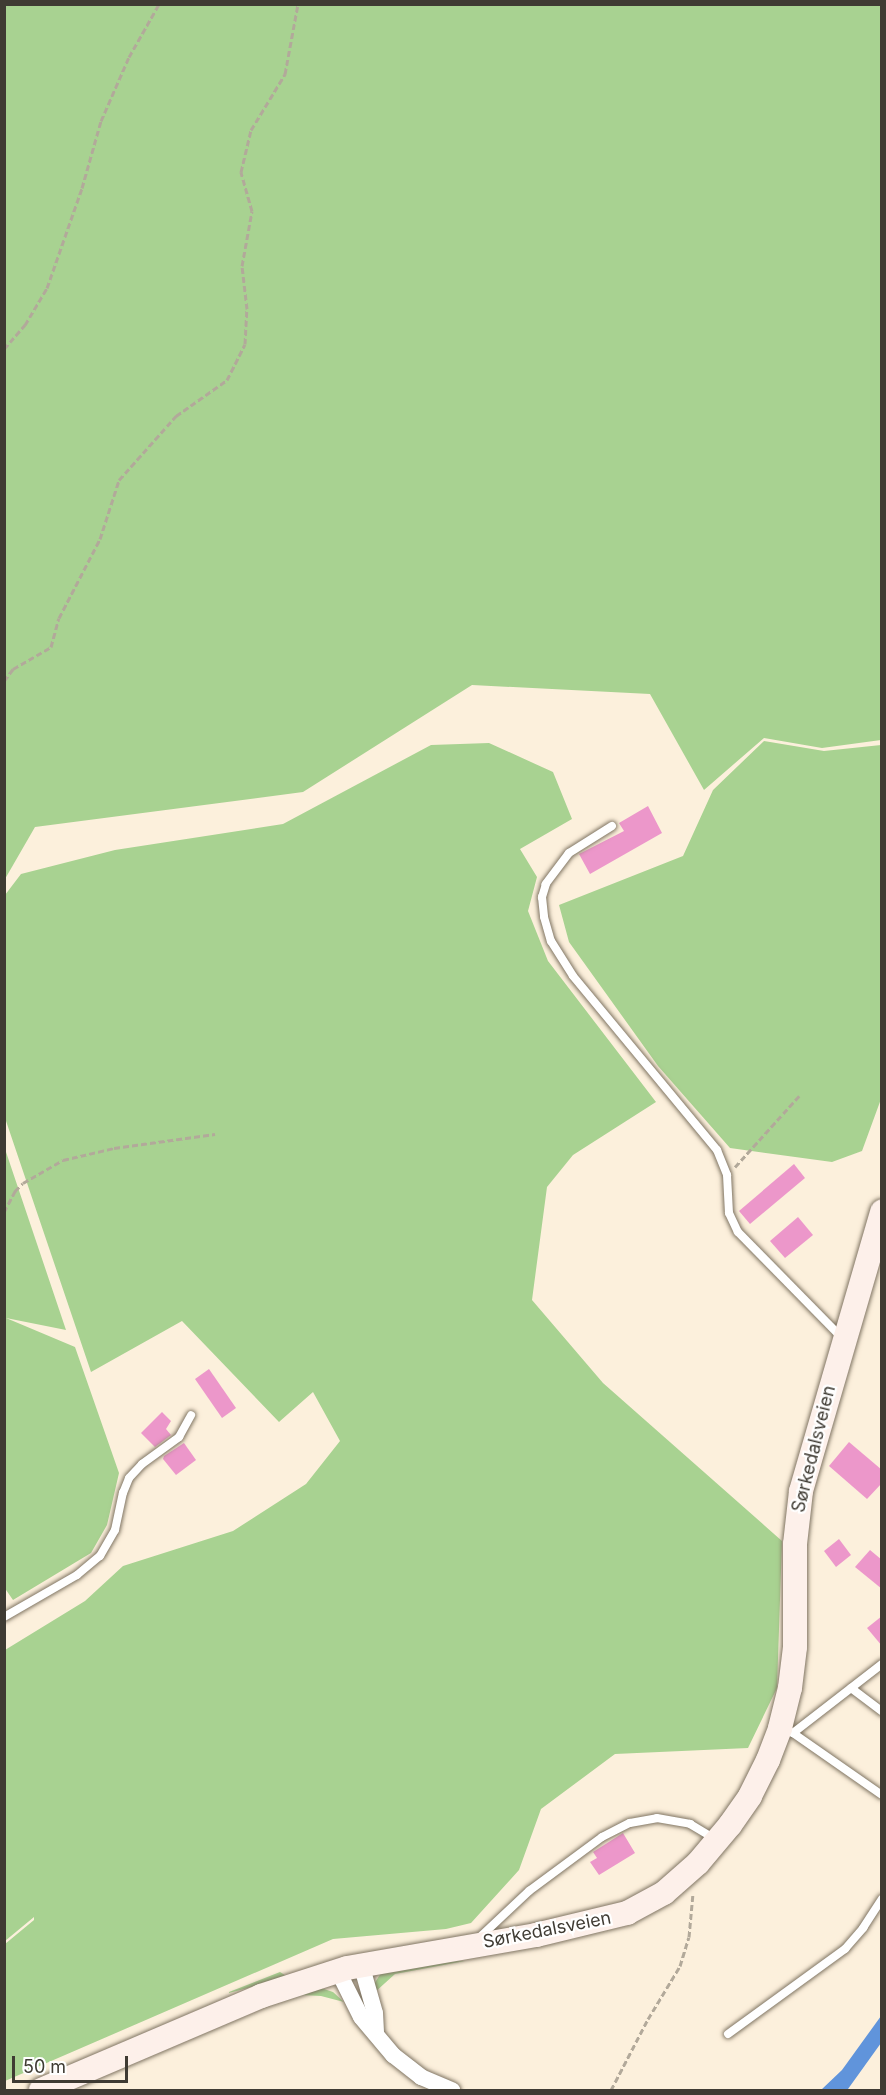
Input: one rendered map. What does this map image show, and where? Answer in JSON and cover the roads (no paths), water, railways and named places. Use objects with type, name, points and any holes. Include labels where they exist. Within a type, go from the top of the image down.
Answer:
[{"type":"street","name":"Sørkedalsveien","points":[[40,2091],[261,1996],[361,1964],[570,1928],[627,1913],[647,1903],[676,1883],[718,1840],[750,1796],[787,1730],[795,1647],[795,1544],[801,1491],[882,1212]]},
{"type":"street","points":[[361,1964],[375,2013],[376,2033]]},
{"type":"street","points":[[338,1971],[352,2004],[393,2055],[411,2071],[452,2091]]},
{"type":"lane","points":[[612,826],[569,853],[546,884],[542,897],[544,917],[551,941],[573,976],[717,1150],[727,1175],[729,1213],[738,1232],[844,1339]]},
{"type":"lane","points":[[4,1617],[77,1575],[100,1556],[115,1530],[123,1493],[129,1478],[142,1464],[179,1437],[192,1415]]},
{"type":"lane","points":[[881,1793],[787,1730],[851,1688],[882,1664]]},
{"type":"lane","points":[[851,1688],[882,1711]]},
{"type":"lane","points":[[472,1945],[529,1891],[602,1837],[630,1824],[657,1818],[690,1824],[718,1840]]},
{"type":"lane","points":[[728,2034],[845,1948],[864,1928],[882,1899]]},
{"type":"water","points":[[881,2016],[881,2043],[848,2089],[821,2090],[842,2070]]}]
